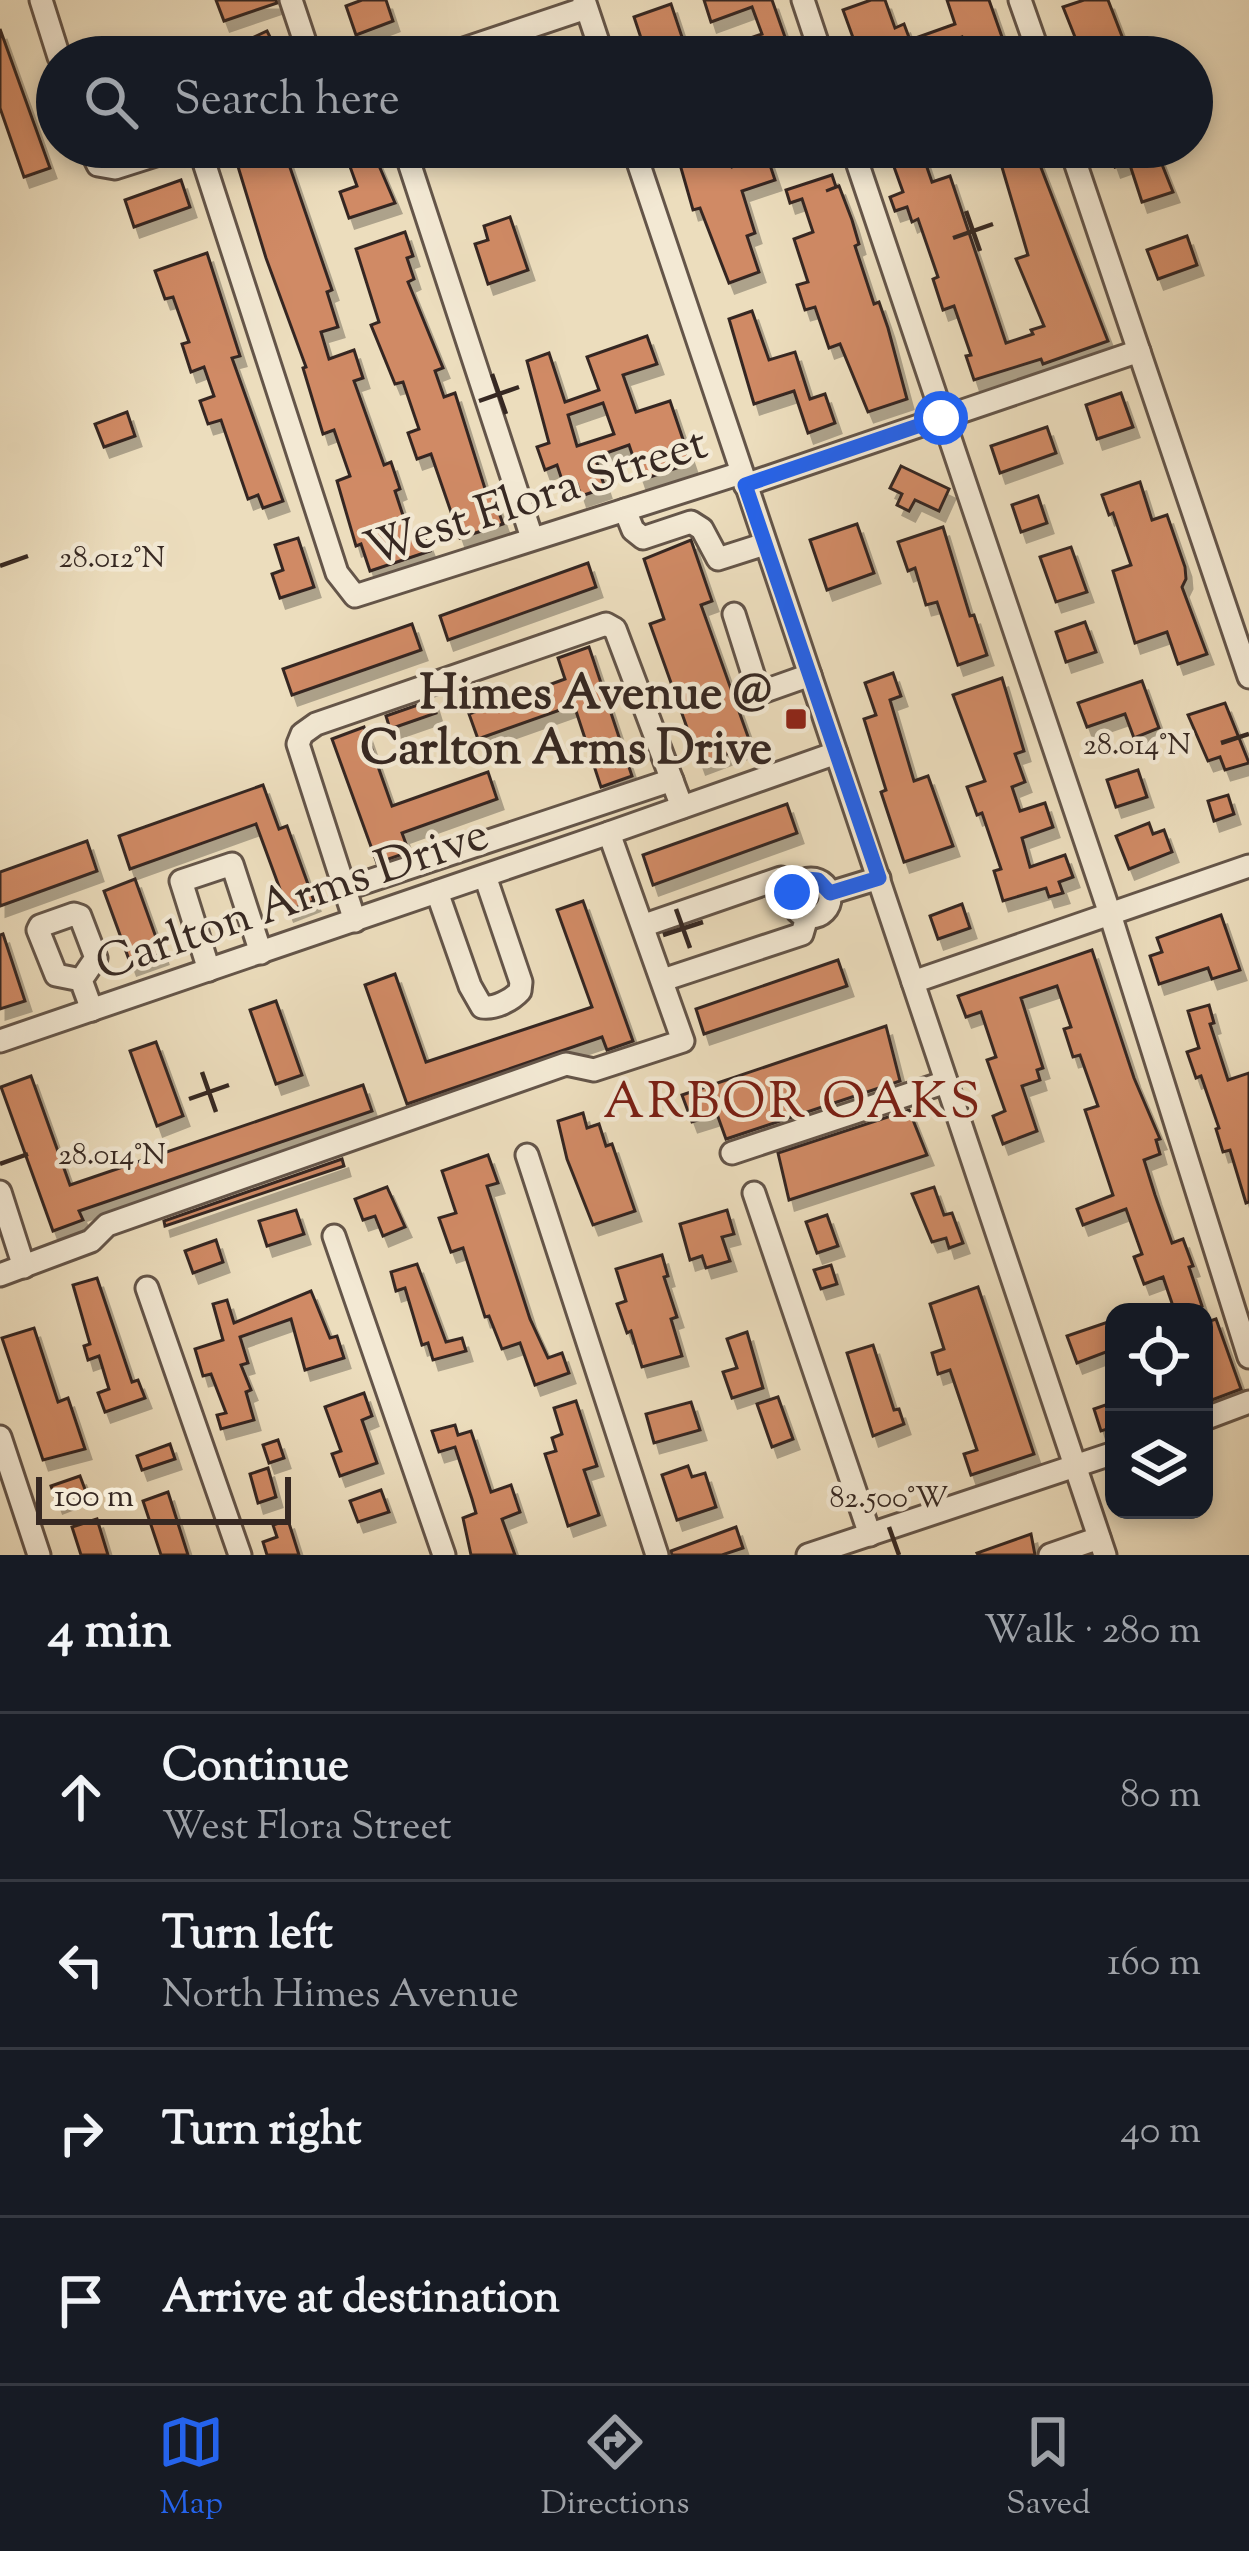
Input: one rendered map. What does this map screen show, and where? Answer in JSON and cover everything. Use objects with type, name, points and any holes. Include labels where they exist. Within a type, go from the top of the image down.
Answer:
[{"type":"street","points":[[41,0],[52,36]]},
{"type":"street","points":[[291,0],[303,36]]},
{"type":"street","points":[[803,0],[815,36]]},
{"type":"street","points":[[1020,0],[1033,36]]},
{"type":"street","points":[[497,36],[585,4],[596,36]]},
{"type":"street","name":"West Flora Street","points":[[206,168],[337,573],[355,596],[532,538],[941,418],[1139,351]]},
{"type":"street","points":[[411,168],[532,538]]},
{"type":"street","points":[[640,168],[1102,1546],[1050,1555]]},
{"type":"street","points":[[858,168],[1110,914],[1249,1357]]},
{"type":"street","points":[[1077,168],[1249,677]]},
{"type":"street","points":[[625,510],[633,530],[643,538],[691,522],[702,529],[718,559],[766,544]]},
{"type":"street","points":[[734,614],[759,693],[810,675]]},
{"type":"street","points":[[355,921],[298,745],[302,734],[316,724],[606,624],[616,629],[682,807]]},
{"type":"street","name":"Carlton Arms Drive","points":[[0,1041],[836,753]]},
{"type":"street","points":[[345,890],[672,780]]},
{"type":"street","points":[[0,1275],[91,1241],[107,1225],[566,1064],[594,1070],[683,1041],[609,833]]},
{"type":"street","points":[[208,970],[181,881],[232,864],[261,953]]},
{"type":"street","points":[[914,982],[1248,872]]},
{"type":"street","points":[[437,892],[470,986],[488,1008],[514,998],[521,982],[484,876]]},
{"type":"street","points":[[645,925],[781,878],[796,886]]},
{"type":"street","points":[[830,893],[879,878]]},
{"type":"street","points":[[807,917],[792,904],[796,886],[806,879],[818,880],[830,893]]},
{"type":"street","points":[[807,917],[825,912],[830,893]]},
{"type":"street","points":[[663,980],[802,934],[807,917]]},
{"type":"street","points":[[81,980],[92,1010]]},
{"type":"street","points":[[732,1153],[946,1082]]},
{"type":"street","points":[[527,1155],[657,1555]]},
{"type":"street","points":[[0,1192],[24,1267]]},
{"type":"street","points":[[754,1193],[870,1535]]},
{"type":"street","points":[[334,1235],[444,1555]]},
{"type":"street","points":[[147,1288],[240,1555]]},
{"type":"street","points":[[1213,1416],[1249,1402]]},
{"type":"street","points":[[0,1437],[39,1555]]},
{"type":"street","points":[[808,1555],[1105,1456]]},
{"type":"building","points":[[216,0],[276,0],[277,3],[224,21]]},
{"type":"building","points":[[386,0],[393,21],[356,35],[346,6]]},
{"type":"building","points":[[704,0],[772,0],[785,36],[756,36],[762,34],[752,7],[711,22]]},
{"type":"building","points":[[885,0],[895,28],[904,24],[908,36],[852,36],[843,10]]},
{"type":"building","points":[[947,0],[989,0],[1002,36],[921,36],[955,24]]},
{"type":"building","points":[[1084,0],[1108,0],[1122,36],[1075,36],[1063,7]]},
{"type":"building","points":[[671,4],[682,36],[640,36],[634,17]]},
{"type":"building","points":[[0,29],[36,129],[36,168],[50,168],[24,177],[0,108]]},
{"type":"building","points":[[238,168],[290,168],[332,290],[327,292],[338,327],[321,332],[329,359],[354,350],[363,378],[354,381],[384,465],[391,462],[410,537],[423,533],[430,551],[370,571],[361,544],[356,546],[337,481],[350,476],[334,430],[323,434],[306,367]]},
{"type":"building","points":[[351,168],[380,168],[395,203],[349,218],[340,192],[357,186]]},
{"type":"building","points":[[681,168],[771,168],[775,180],[742,191],[755,233],[747,236],[759,272],[729,283],[700,208],[693,210]]},
{"type":"building","points":[[894,168],[927,168],[932,182],[950,176],[1006,343],[1044,326],[1016,259],[1028,255],[1002,168],[1041,168],[1108,341],[1043,364],[1041,359],[974,380],[966,356],[971,355],[954,306],[943,310],[933,279],[938,277],[918,219],[912,222],[907,207],[895,211],[890,197],[903,192]]},
{"type":"building","points":[[1131,168],[1163,168],[1173,192],[1142,202]]},
{"type":"building","points":[[832,175],[836,187],[826,191],[839,186],[907,399],[868,412],[840,344],[829,348],[815,307],[805,310],[797,285],[808,282],[794,239],[813,232],[802,199],[790,203],[786,190]]},
{"type":"building","points":[[181,180],[190,207],[134,227],[125,200]]},
{"type":"building","points":[[510,217],[528,270],[488,284],[475,244],[488,240],[484,226]]},
{"type":"building","points":[[405,232],[413,256],[407,258],[414,279],[408,282],[443,368],[435,371],[444,397],[455,393],[487,495],[492,493],[503,524],[460,538],[431,454],[417,459],[408,433],[419,429],[403,382],[395,384],[371,325],[379,322],[356,249]]},
{"type":"building","points":[[1187,236],[1197,265],[1158,279],[1147,250]]},
{"type":"building","points":[[207,253],[240,356],[232,358],[283,501],[263,508],[258,495],[248,499],[221,420],[208,424],[200,401],[214,396],[204,367],[191,372],[182,344],[189,342],[173,297],[165,299],[155,271]]},
{"type":"building","points":[[752,311],[769,360],[795,352],[810,399],[825,394],[835,423],[808,433],[794,391],[754,404],[729,319]]},
{"type":"building","points":[[647,336],[657,364],[623,375],[636,412],[670,401],[691,463],[641,480],[629,445],[595,457],[605,488],[581,496],[577,484],[565,489],[557,465],[545,470],[537,447],[549,443],[527,361],[549,353],[565,402],[599,390],[587,357]],"holes":[[[603,403],[614,434],[577,446],[568,415]]]},
{"type":"building","points":[[1121,393],[1133,427],[1097,439],[1086,405]]},
{"type":"building","points":[[127,412],[135,436],[104,447],[95,424]]},
{"type":"building","points":[[1047,427],[1056,453],[1000,473],[991,446]]},
{"type":"building","points":[[901,466],[949,489],[939,511],[915,500],[909,511],[897,505],[902,494],[890,488]]},
{"type":"building","points":[[1140,482],[1152,520],[1167,515],[1185,567],[1182,587],[1207,654],[1178,664],[1167,632],[1135,643],[1113,571],[1131,565],[1102,495]]},
{"type":"building","points":[[1038,496],[1047,523],[1021,532],[1012,505]]},
{"type":"building","points":[[857,524],[874,573],[827,590],[810,540]]},
{"type":"building","points":[[943,527],[987,655],[958,665],[937,602],[926,605],[915,568],[908,571],[898,542]]},
{"type":"building","points":[[298,538],[314,587],[280,598],[272,574],[283,570],[275,545]]},
{"type":"building","points":[[691,540],[712,601],[701,605],[751,745],[700,764],[650,624],[664,619],[644,559]]},
{"type":"building","points":[[1071,547],[1087,592],[1056,602],[1040,557]]},
{"type":"building","points":[[588,563],[596,587],[448,640],[440,616]]},
{"type":"building","points":[[1085,622],[1096,652],[1066,662],[1056,632]]},
{"type":"building","points":[[412,624],[421,650],[292,695],[283,669]]},
{"type":"building","points":[[589,647],[632,776],[601,787],[574,705],[478,739],[469,714],[565,679],[558,658]]},
{"type":"building","points":[[893,673],[901,696],[890,700],[914,781],[928,776],[953,846],[904,862],[864,719],[876,715],[865,683]]},
{"type":"building","points":[[1002,678],[1024,751],[1015,754],[1025,782],[1012,787],[1020,811],[1045,803],[1053,827],[1022,838],[1030,867],[1065,855],[1073,877],[1059,882],[1063,893],[1049,897],[1046,888],[1003,901],[994,871],[1001,869],[982,813],[977,815],[967,787],[985,781],[953,695]]},
{"type":"building","points":[[1142,681],[1159,728],[1134,738],[1125,714],[1087,727],[1078,703]]},
{"type":"building","points":[[432,700],[436,713],[390,729],[386,716]]},
{"type":"building","points":[[1225,703],[1249,763],[1225,770],[1220,757],[1208,761],[1188,715]]},
{"type":"building","points":[[364,727],[392,806],[488,772],[497,799],[402,833],[409,852],[377,863],[332,739]]},
{"type":"building","points":[[1138,770],[1147,797],[1116,807],[1107,780]]},
{"type":"building","points":[[263,785],[279,829],[287,826],[314,901],[288,911],[256,824],[130,869],[119,836]]},
{"type":"building","points":[[1228,795],[1234,814],[1214,821],[1208,801]]},
{"type":"building","points":[[787,804],[797,833],[653,885],[643,855]]},
{"type":"building","points":[[1149,823],[1153,834],[1164,830],[1172,852],[1129,869],[1116,836]]},
{"type":"building","points":[[87,841],[97,871],[0,906],[0,872]]},
{"type":"building","points":[[135,879],[162,954],[131,965],[104,891]]},
{"type":"building","points":[[583,901],[633,1041],[607,1050],[602,1037],[407,1104],[365,985],[395,974],[426,1062],[592,1007],[557,910]]},
{"type":"building","points":[[962,904],[970,928],[938,939],[930,916]]},
{"type":"building","points":[[1221,915],[1240,970],[1212,979],[1208,968],[1159,984],[1150,956],[1162,952],[1157,938]]},
{"type":"building","points":[[0,935],[25,1001],[0,1009]]},
{"type":"building","points":[[1092,950],[1134,1078],[1160,1139],[1156,1140],[1160,1154],[1144,1160],[1172,1243],[1183,1239],[1201,1303],[1172,1303],[1163,1277],[1144,1284],[1134,1257],[1142,1254],[1126,1209],[1083,1225],[1077,1209],[1113,1195],[1085,1110],[1098,1106],[1080,1055],[1073,1057],[1064,1029],[1071,1027],[1057,986],[1021,998],[1043,1068],[1037,1070],[1040,1080],[1022,1086],[1037,1131],[1003,1144],[993,1116],[1005,1111],[987,1060],[996,1057],[981,1012],[966,1017],[958,996]]},
{"type":"building","points":[[838,960],[847,986],[704,1034],[696,1009]]},
{"type":"building","points":[[276,1001],[302,1075],[276,1084],[250,1010]]},
{"type":"building","points":[[1209,1005],[1214,1023],[1210,1024],[1228,1080],[1249,1073],[1246,1203],[1230,1150],[1223,1152],[1201,1076],[1196,1078],[1187,1052],[1199,1048],[1188,1011]]},
{"type":"building","points":[[886,1026],[900,1081],[726,1139],[717,1114],[692,1122],[682,1095]]},
{"type":"building","points":[[156,1042],[183,1116],[157,1126],[130,1051]]},
{"type":"building","points":[[31,1076],[70,1185],[363,1085],[372,1111],[79,1211],[83,1220],[53,1231],[1,1087]]},
{"type":"building","points":[[909,1110],[927,1155],[789,1200],[778,1153]]},
{"type":"building","points":[[583,1113],[587,1128],[599,1124],[606,1146],[612,1144],[635,1211],[593,1225],[558,1121]]},
{"type":"building","points":[[488,1155],[498,1183],[487,1186],[530,1319],[548,1358],[562,1353],[569,1373],[535,1385],[520,1343],[502,1349],[489,1316],[485,1317],[463,1248],[451,1252],[439,1218],[456,1213],[442,1171]]},
{"type":"building","points":[[342,1159],[344,1166],[165,1226],[164,1221]]},
{"type":"building","points":[[387,1187],[405,1227],[383,1236],[375,1216],[363,1220],[355,1199]]},
{"type":"building","points":[[934,1187],[944,1215],[952,1213],[963,1243],[949,1248],[946,1238],[932,1242],[912,1194]]},
{"type":"building","points":[[296,1210],[304,1234],[267,1246],[259,1221]]},
{"type":"building","points":[[727,1210],[734,1234],[722,1237],[730,1261],[706,1268],[702,1256],[690,1260],[680,1224]]},
{"type":"building","points":[[827,1215],[838,1246],[817,1253],[806,1222]]},
{"type":"building","points":[[216,1240],[223,1262],[193,1273],[185,1251]]},
{"type":"building","points":[[662,1255],[677,1317],[671,1319],[682,1356],[642,1367],[617,1304],[626,1301],[616,1269]]},
{"type":"building","points":[[417,1264],[446,1342],[462,1338],[466,1351],[433,1360],[428,1343],[422,1345],[405,1288],[396,1291],[391,1272]]},
{"type":"building","points":[[831,1265],[837,1284],[821,1289],[814,1270]]},
{"type":"building","points":[[97,1278],[132,1382],[138,1380],[145,1398],[105,1412],[98,1393],[109,1389],[99,1356],[88,1360],[84,1346],[90,1344],[73,1285]]},
{"type":"building","points":[[978,1287],[1034,1454],[971,1475],[964,1454],[977,1450],[950,1370],[938,1374],[932,1353],[944,1349],[930,1304]]},
{"type":"building","points":[[311,1291],[330,1338],[337,1336],[344,1358],[305,1370],[291,1319],[240,1337],[248,1363],[241,1365],[251,1390],[246,1392],[254,1420],[221,1429],[217,1415],[226,1413],[211,1374],[203,1376],[195,1349],[223,1340],[213,1304],[227,1300],[234,1323]]},
{"type":"building","points":[[1213,1320],[1241,1389],[1213,1400]]},
{"type":"building","points":[[1105,1323],[1105,1352],[1077,1363],[1067,1336]]},
{"type":"building","points":[[34,1328],[58,1402],[68,1398],[85,1449],[43,1460],[2,1338]]},
{"type":"building","points":[[747,1332],[763,1388],[732,1398],[723,1372],[737,1368],[727,1339]]},
{"type":"building","points":[[873,1345],[894,1410],[899,1409],[904,1424],[873,1436],[847,1353]]},
{"type":"building","points":[[364,1393],[372,1416],[362,1420],[377,1463],[340,1476],[332,1454],[341,1451],[325,1407]]},
{"type":"building","points":[[778,1397],[793,1439],[772,1447],[757,1404]]},
{"type":"building","points":[[576,1401],[597,1466],[584,1470],[599,1515],[568,1526],[545,1454],[556,1451],[552,1438],[562,1434],[554,1408]]},
{"type":"building","points":[[691,1402],[700,1430],[654,1443],[646,1414]]},
{"type":"building","points":[[1105,1405],[1105,1430],[1101,1431],[1094,1409]]},
{"type":"building","points":[[455,1425],[458,1435],[471,1431],[491,1492],[511,1485],[520,1512],[502,1519],[515,1555],[471,1555],[463,1518],[476,1513],[472,1499],[455,1447],[439,1452],[432,1431]]},
{"type":"building","points":[[278,1440],[284,1458],[269,1463],[263,1445]]},
{"type":"building","points":[[170,1444],[175,1459],[142,1470],[137,1456]]},
{"type":"building","points":[[688,1466],[692,1477],[705,1473],[716,1507],[677,1520],[662,1475]]},
{"type":"building","points":[[268,1468],[276,1497],[258,1503],[250,1474]]},
{"type":"building","points":[[80,1476],[86,1492],[57,1503],[51,1486]]},
{"type":"building","points":[[381,1490],[389,1512],[358,1522],[350,1501]]},
{"type":"building","points":[[168,1492],[188,1555],[161,1555],[143,1501]]},
{"type":"building","points":[[97,1519],[108,1555],[81,1555],[72,1527]]},
{"type":"building","points":[[288,1520],[299,1555],[267,1555],[263,1542],[277,1537],[273,1525]]},
{"type":"building","points":[[736,1527],[743,1548],[722,1555],[672,1555],[671,1551]]},
{"type":"building","points":[[1031,1534],[1035,1555],[977,1553]]},
{"type":"place","name":"Himes Avenue @ Carlton Arms Drive","points":[[796,719]]},
{"type":"district","name":"ARBOR OAKS","points":[[793,1099]]},
{"type":"route","points":[[792,892],[806,879],[818,880],[830,893],[879,878],[745,485],[941,418]]}]
